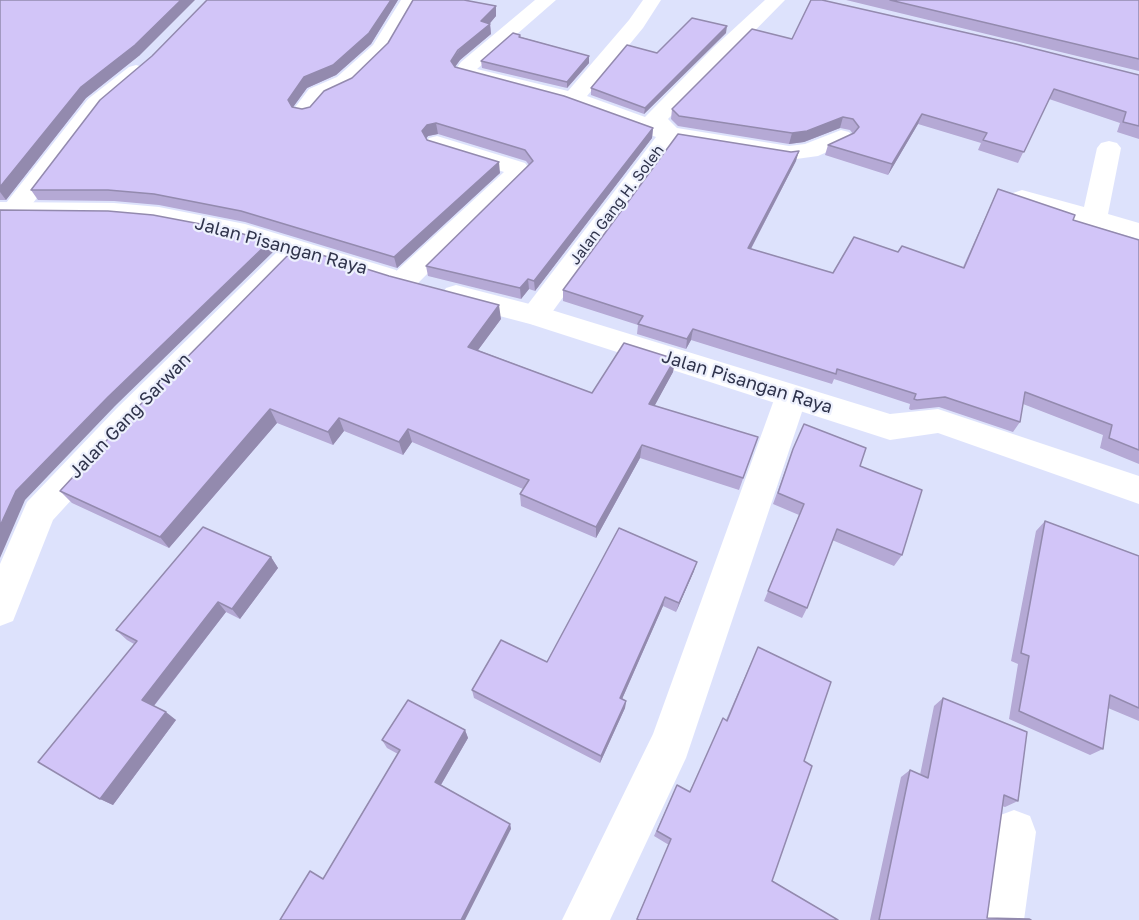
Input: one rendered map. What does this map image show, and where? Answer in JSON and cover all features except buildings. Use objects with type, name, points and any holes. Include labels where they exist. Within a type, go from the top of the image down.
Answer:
[{"type":"street","points":[[304,110],[317,94],[345,82],[381,48],[402,10],[411,0]]},
{"type":"street","points":[[573,99],[636,24],[652,0]]},
{"type":"street","name":"Jalan Gang H. Soleh","points":[[535,315],[670,134],[654,119],[721,51],[776,0]]},
{"type":"street","points":[[544,1],[464,70],[472,75],[573,99],[670,134],[789,153],[810,152],[841,137]]},
{"type":"street","points":[[8,210],[96,104],[148,61]]},
{"type":"street","points":[[403,281],[519,171],[518,168],[436,143]]},
{"type":"street","points":[[1094,219],[1109,148]]},
{"type":"street","points":[[1022,198],[1139,231]]},
{"type":"street","name":"Jalan Pisangan Raya","points":[[8,210],[114,210],[159,215],[236,230],[403,281],[535,315],[890,427],[938,421],[1139,490]]},
{"type":"street","name":"Jalan Gang Sarwan","points":[[0,609],[39,512],[128,417],[297,247]]},
{"type":"street","points":[[586,920],[671,743],[791,396]]},
{"type":"street","points":[[1000,920],[1014,832]]}]
